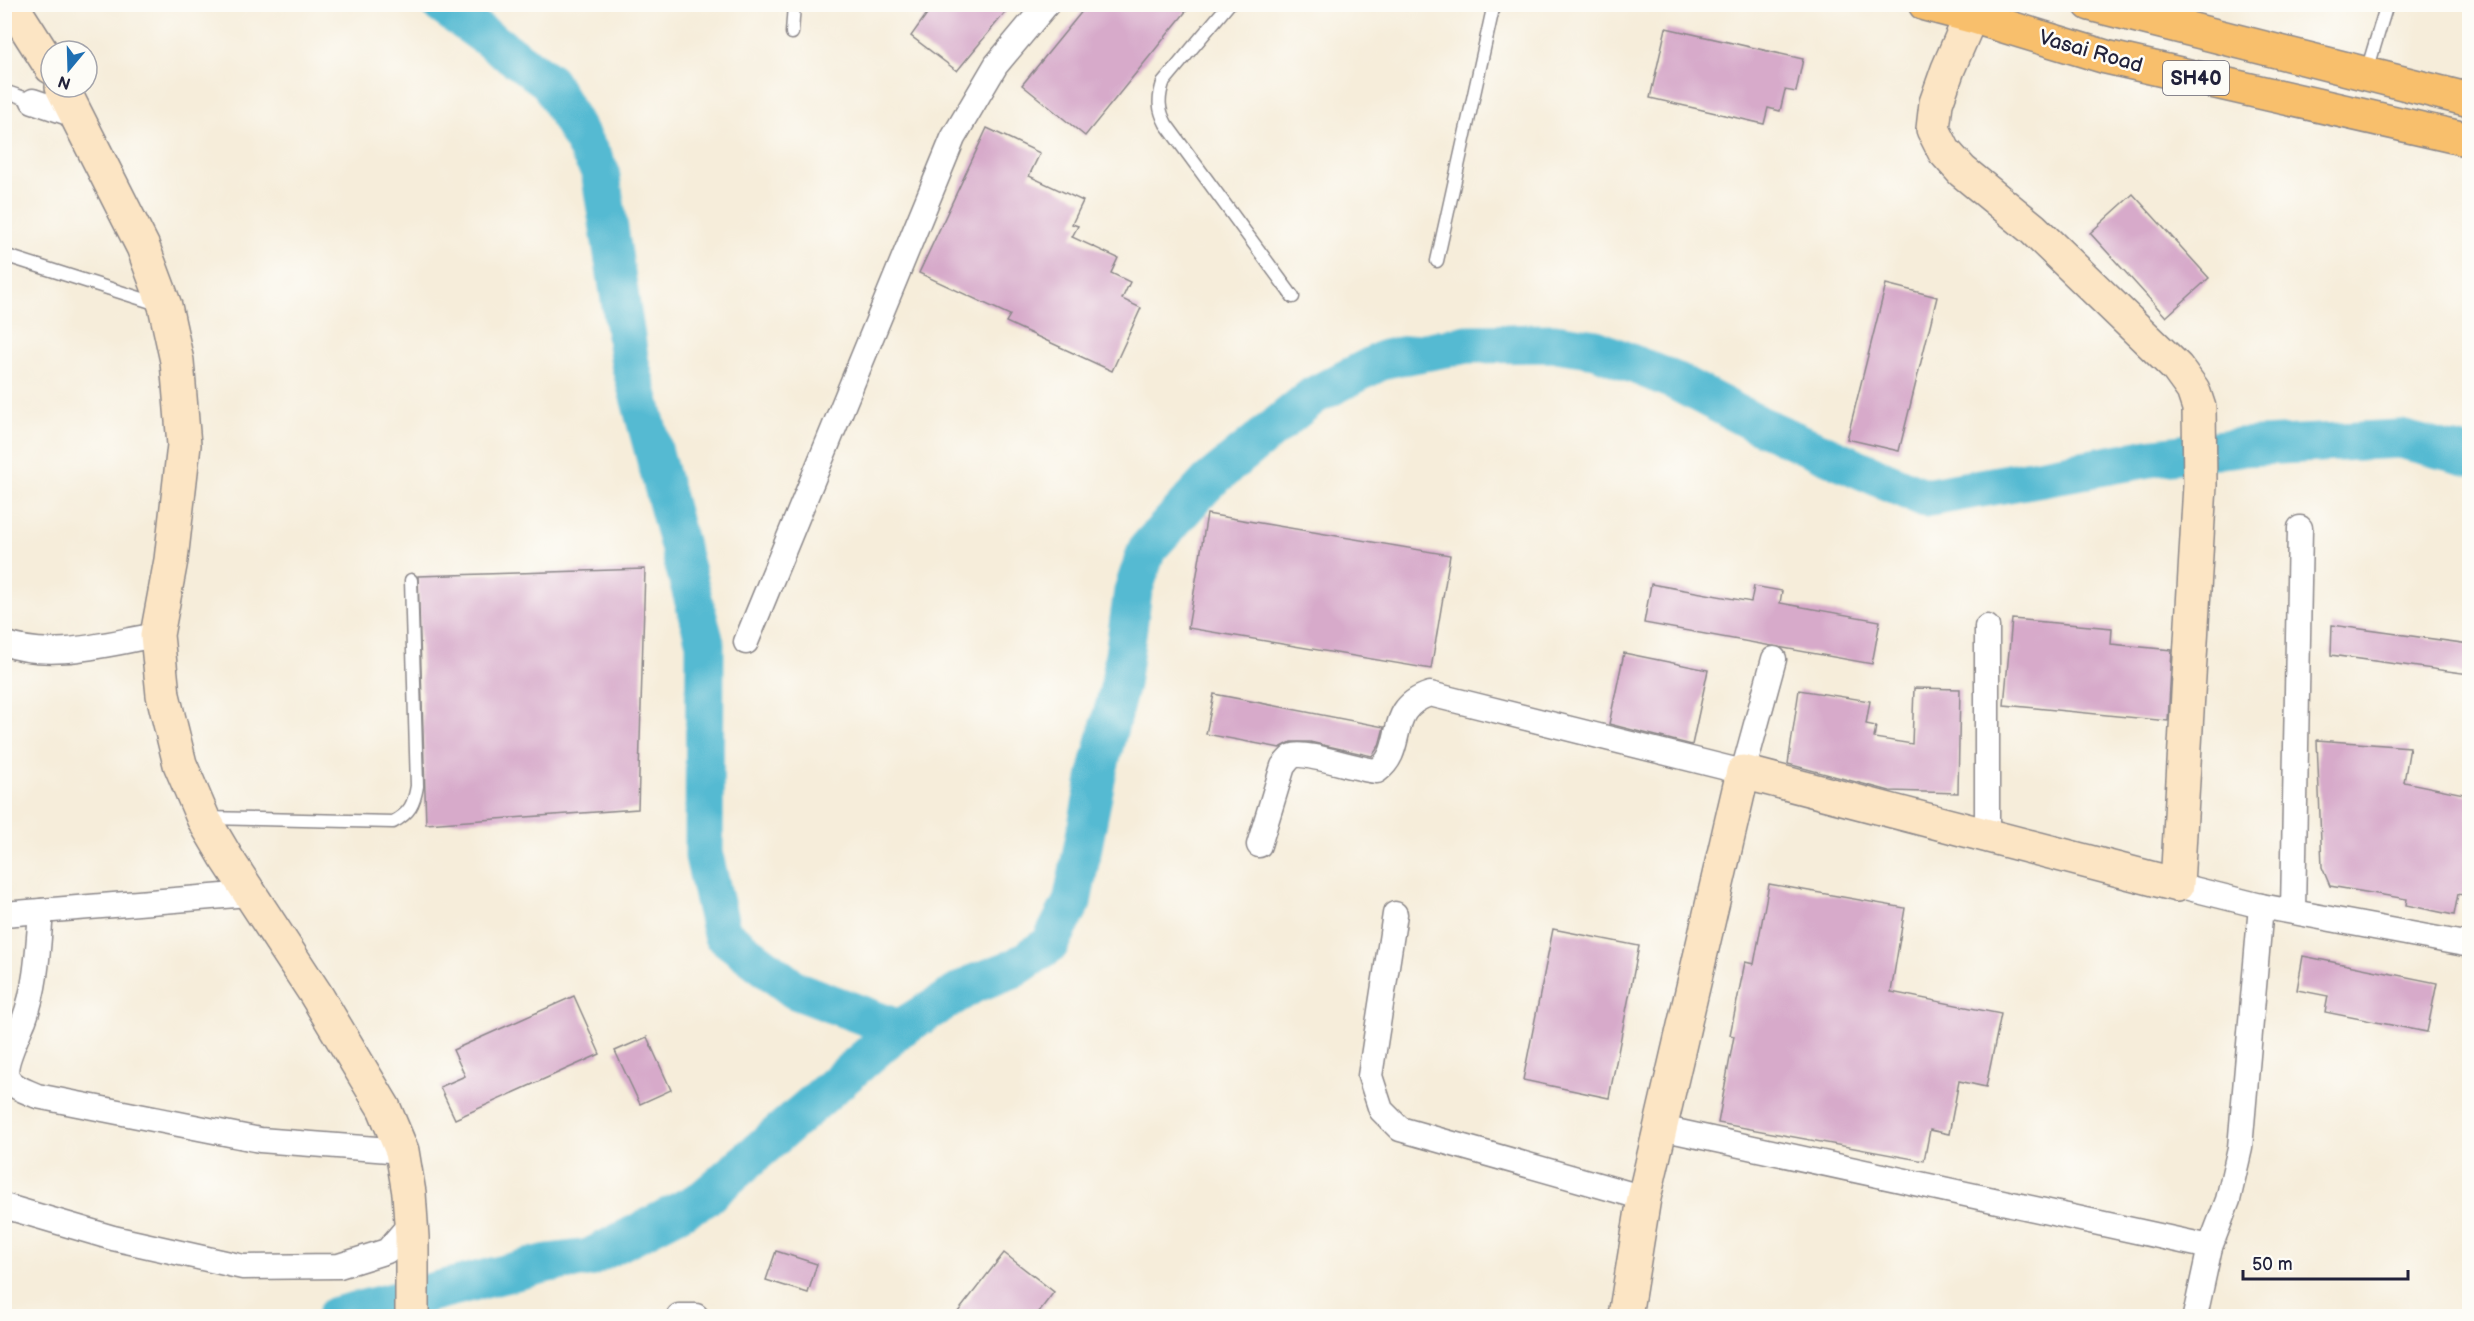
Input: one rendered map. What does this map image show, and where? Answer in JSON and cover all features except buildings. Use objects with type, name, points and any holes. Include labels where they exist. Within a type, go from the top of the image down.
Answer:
[{"type":"main road","name":"Vasai Road","points":[[1926,4],[1973,10],[2106,57],[2469,140]]},
{"type":"main road","name":"SH40","points":[[2090,4],[2469,100]]},
{"type":"street","points":[[11,4],[39,48]]},
{"type":"street","points":[[746,642],[953,138],[996,65],[1047,4]]},
{"type":"street","points":[[1973,10],[1936,103],[1934,129],[1944,152],[1962,171],[2033,228],[2177,368],[2193,390],[2199,408],[2200,485],[2177,885]]},
{"type":"street","points":[[54,99],[77,116],[143,247],[165,306],[177,361],[184,445],[171,560],[157,635],[163,695],[180,764],[203,818],[248,894],[315,993],[384,1108],[402,1151],[412,1230],[412,1317]]},
{"type":"street","points":[[2293,912],[2300,528]]},
{"type":"street","points":[[1987,627],[1987,836]]},
{"type":"street","points":[[4,643],[37,652],[60,651],[157,635]]},
{"type":"street","points":[[1624,1317],[1644,1198],[1743,772],[1774,659]]},
{"type":"street","points":[[1259,845],[1283,766],[1292,756],[1302,755],[1363,770],[1377,771],[1386,764],[1404,710],[1415,699],[1430,694],[2261,906],[2469,945]]},
{"type":"street","points":[[4,914],[248,894]]},
{"type":"street","points":[[2195,1317],[2210,1247],[2228,1200],[2240,1148],[2261,906]]},
{"type":"street","points":[[41,911],[35,979],[26,1014],[7,1064],[7,1075],[14,1085],[37,1096],[260,1140],[402,1151]]},
{"type":"street","points":[[1395,914],[1370,1076],[1381,1110],[1400,1129],[1644,1198]]},
{"type":"street","points":[[1661,1128],[2210,1247]]},
{"type":"street","points":[[4,1206],[112,1238],[243,1268],[339,1266],[387,1251],[412,1230]]},
{"type":"street","points":[[679,1317],[696,1317]]},
{"type":"lane","points":[[792,33],[794,4]]},
{"type":"lane","points":[[1229,4],[1163,83],[1158,98],[1160,111],[1166,124],[1293,297]]},
{"type":"lane","points":[[1437,261],[1494,4]]},
{"type":"lane","points":[[2365,75],[2387,4]]},
{"type":"lane","points":[[4,91],[39,93]]},
{"type":"lane","points":[[4,255],[165,306]]},
{"type":"lane","points":[[203,818],[393,822],[405,816],[414,803],[417,786],[411,580]]},
{"type":"waterway","points":[[440,4],[549,82],[600,171],[630,363],[705,643],[704,856],[722,934],[795,990],[899,1029]]},
{"type":"waterway","points":[[336,1316],[548,1263],[589,1258],[703,1199],[899,1029],[973,984],[1015,968],[1050,944],[1072,902],[1098,770],[1120,684],[1133,591],[1147,549],[1209,481],[1313,396],[1385,359],[1468,344],[1555,343],[1596,349],[1675,381],[1755,423],[1925,498],[2155,457],[2240,447],[2400,439],[2470,457]]}]
